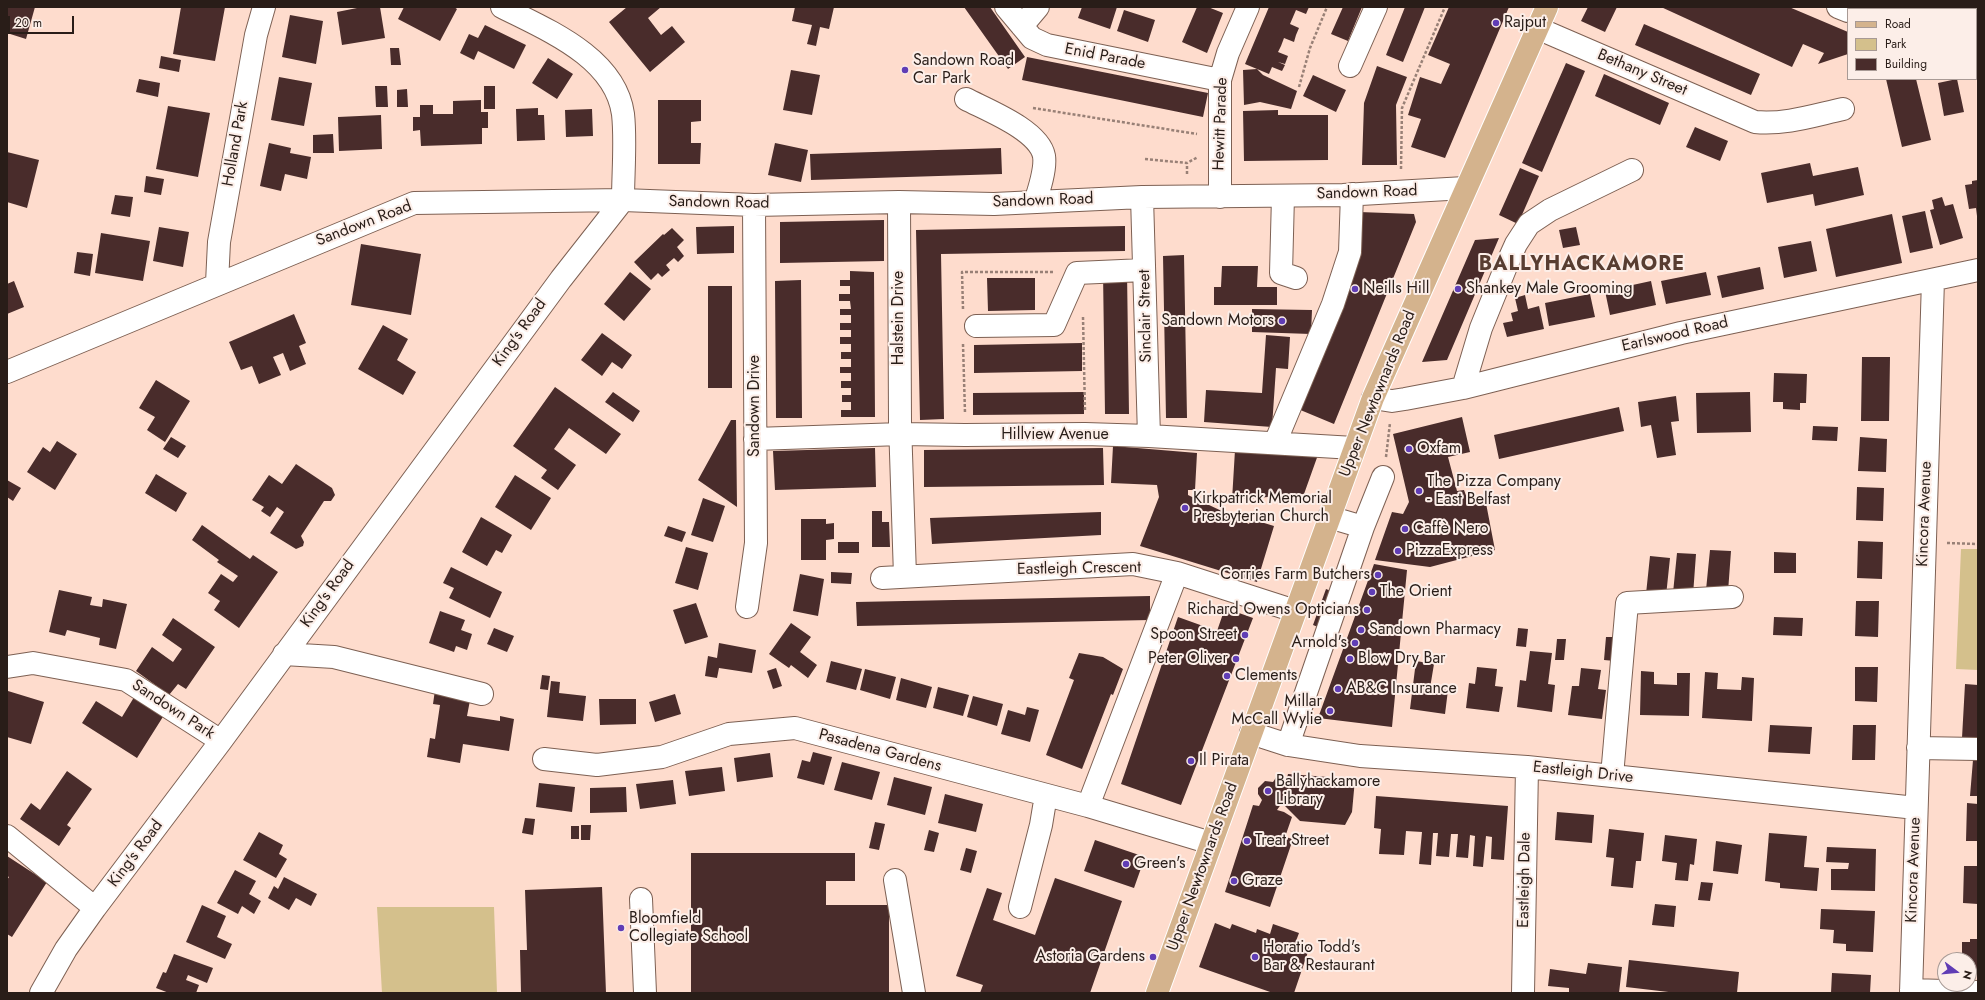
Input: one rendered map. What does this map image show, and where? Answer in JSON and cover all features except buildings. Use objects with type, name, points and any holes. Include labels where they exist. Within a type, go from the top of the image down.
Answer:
[{"type":"main road","name":"Upper Newtownards Road","points":[[1157,993],[1373,398],[1465,188],[1547,7]]},
{"type":"street","name":"Holland Park","points":[[217,284],[219,242],[256,35],[264,7]]},
{"type":"street","points":[[502,7],[568,41],[606,74],[615,90],[623,114],[623,200]]},
{"type":"street","name":"Enid Parade","points":[[1006,7],[1032,38],[1047,45],[1220,80]]},
{"type":"street","points":[[1022,26],[1038,7]]},
{"type":"street","name":"Hewitt Parade","points":[[1220,197],[1220,80],[1228,53],[1248,7]]},
{"type":"street","points":[[1350,66],[1376,7]]},
{"type":"street","name":"Bethany Street","points":[[1537,28],[1747,119],[1768,123],[1783,122],[1843,109]]},
{"type":"street","points":[[966,99],[1012,122],[1032,136],[1044,156],[1041,181],[1035,202]]},
{"type":"street","points":[[1463,388],[1481,328],[1516,244],[1529,224],[1550,210],[1632,170]]},
{"type":"street","name":"Sandown Road","points":[[7,372],[414,203],[623,200],[754,205],[899,202],[994,204],[1142,197],[1352,194],[1465,188]]},
{"type":"street","points":[[1275,443],[1333,304],[1350,252],[1352,194]]},
{"type":"street","points":[[1283,196],[1281,273],[1296,278]]},
{"type":"street","name":"Sinclair Street","points":[[1142,197],[1149,436]]},
{"type":"street","name":"King's Road","points":[[41,993],[66,949],[96,908],[221,741],[560,279],[623,200]]},
{"type":"street","name":"Halstein Drive","points":[[899,202],[900,434]]},
{"type":"street","name":"Sandown Drive","points":[[747,607],[756,543],[754,205]]},
{"type":"street","points":[[976,326],[1054,324],[1077,273],[1144,270]]},
{"type":"street","name":"Earlswood Road","points":[[1373,398],[1392,401],[1463,388],[1681,333],[1978,270]]},
{"type":"street","name":"Kincora Avenue","points":[[1911,992],[1933,280]]},
{"type":"street","points":[[900,434],[905,576]]},
{"type":"street","name":"Hillview Avenue","points":[[755,439],[900,434],[965,436],[1085,434],[1149,436],[1354,448]]},
{"type":"street","points":[[1288,745],[1363,528],[1384,477]]},
{"type":"street","points":[[1329,517],[1363,528]]},
{"type":"street","name":"Eastleigh Crescent","points":[[882,578],[1133,564],[1177,572],[1295,611]]},
{"type":"street","points":[[1088,806],[1177,572]]},
{"type":"street","points":[[1612,776],[1628,603],[1732,597]]},
{"type":"street","points":[[284,654],[334,657],[482,694]]},
{"type":"street","name":"Sandown Park","points":[[7,667],[33,663],[126,680],[221,741]]},
{"type":"street","name":"Pasadena Gardens","points":[[544,759],[597,765],[640,760],[662,757],[729,734],[794,728],[1046,794],[1211,843]]},
{"type":"street","name":"Eastleigh Drive","points":[[1251,732],[1288,745],[1360,756],[1526,767],[1916,808]]},
{"type":"street","points":[[1918,748],[1978,749]]},
{"type":"street","name":"Eastleigh Dale","points":[[1523,993],[1526,767]]},
{"type":"street","points":[[1020,907],[1041,826],[1046,794]]},
{"type":"street","points":[[7,836],[96,908]]},
{"type":"street","points":[[895,880],[914,993]]},
{"type":"street","points":[[641,899],[645,993]]},
{"type":"street","points":[[1911,992],[1978,992]]},
{"type":"path","points":[[1299,87],[1310,48],[1327,7]]},
{"type":"path","points":[[1401,192],[1402,108],[1445,7]]},
{"type":"path","points":[[1026,107],[1220,142]]},
{"type":"path","points":[[1145,159],[1187,163],[1220,142]]},
{"type":"path","points":[[1083,311],[1085,434]]},
{"type":"path","points":[[1384,477],[1390,423]]},
{"type":"path","points":[[1924,543],[1978,544]]},
{"type":"green space","points":[[1961,549],[1978,549],[1978,670],[1956,669]]},
{"type":"green space","points":[[377,907],[494,907],[497,993],[382,993]]},
{"type":"place","name":"Rajput","points":[[1496,23]]},
{"type":"place","name":"Sandown Road Car Park","points":[[905,70]]},
{"type":"place","name":"Neills Hill","points":[[1355,289]]},
{"type":"place","name":"Shankey Male Grooming","points":[[1458,289]]},
{"type":"place","name":"Sandown Motors","points":[[1282,321]]},
{"type":"place","name":"Oxfam","points":[[1409,449]]},
{"type":"place","name":"The Pizza Company - East Belfast","points":[[1419,491]]},
{"type":"place","name":"Kirkpatrick Memorial Presbyterian Church","points":[[1185,508]]},
{"type":"place","name":"Caffè Nero","points":[[1405,529]]},
{"type":"place","name":"PizzaExpress","points":[[1398,551]]},
{"type":"place","name":"Corries Farm Butchers","points":[[1378,575]]},
{"type":"place","name":"The Orient","points":[[1372,592]]},
{"type":"place","name":"Richard Owens Opticians","points":[[1367,610]]},
{"type":"place","name":"Sandown Pharmacy","points":[[1361,630]]},
{"type":"place","name":"Spoon Street","points":[[1245,635]]},
{"type":"place","name":"Arnold's","points":[[1355,643]]},
{"type":"place","name":"Peter Oliver","points":[[1236,659]]},
{"type":"place","name":"Blow Dry Bar","points":[[1350,659]]},
{"type":"place","name":"Clements","points":[[1227,676]]},
{"type":"place","name":"AB&C Insurance","points":[[1338,689]]},
{"type":"place","name":"Millar McCall Wylie","points":[[1330,711]]},
{"type":"place","name":"Il Pirata","points":[[1191,761]]},
{"type":"place","name":"Ballyhackamore Library","points":[[1268,791]]},
{"type":"place","name":"Treat Street","points":[[1247,841]]},
{"type":"place","name":"Green's","points":[[1126,864]]},
{"type":"place","name":"Graze","points":[[1234,881]]},
{"type":"place","name":"Bloomfield Collegiate School","points":[[621,928]]},
{"type":"place","name":"Astoria Gardens","points":[[1153,957]]},
{"type":"place","name":"Horatio Todd's Bar & Restaurant","points":[[1255,957]]},
{"type":"district","name":"BALLYHACKAMORE","points":[[1582,265]]}]
